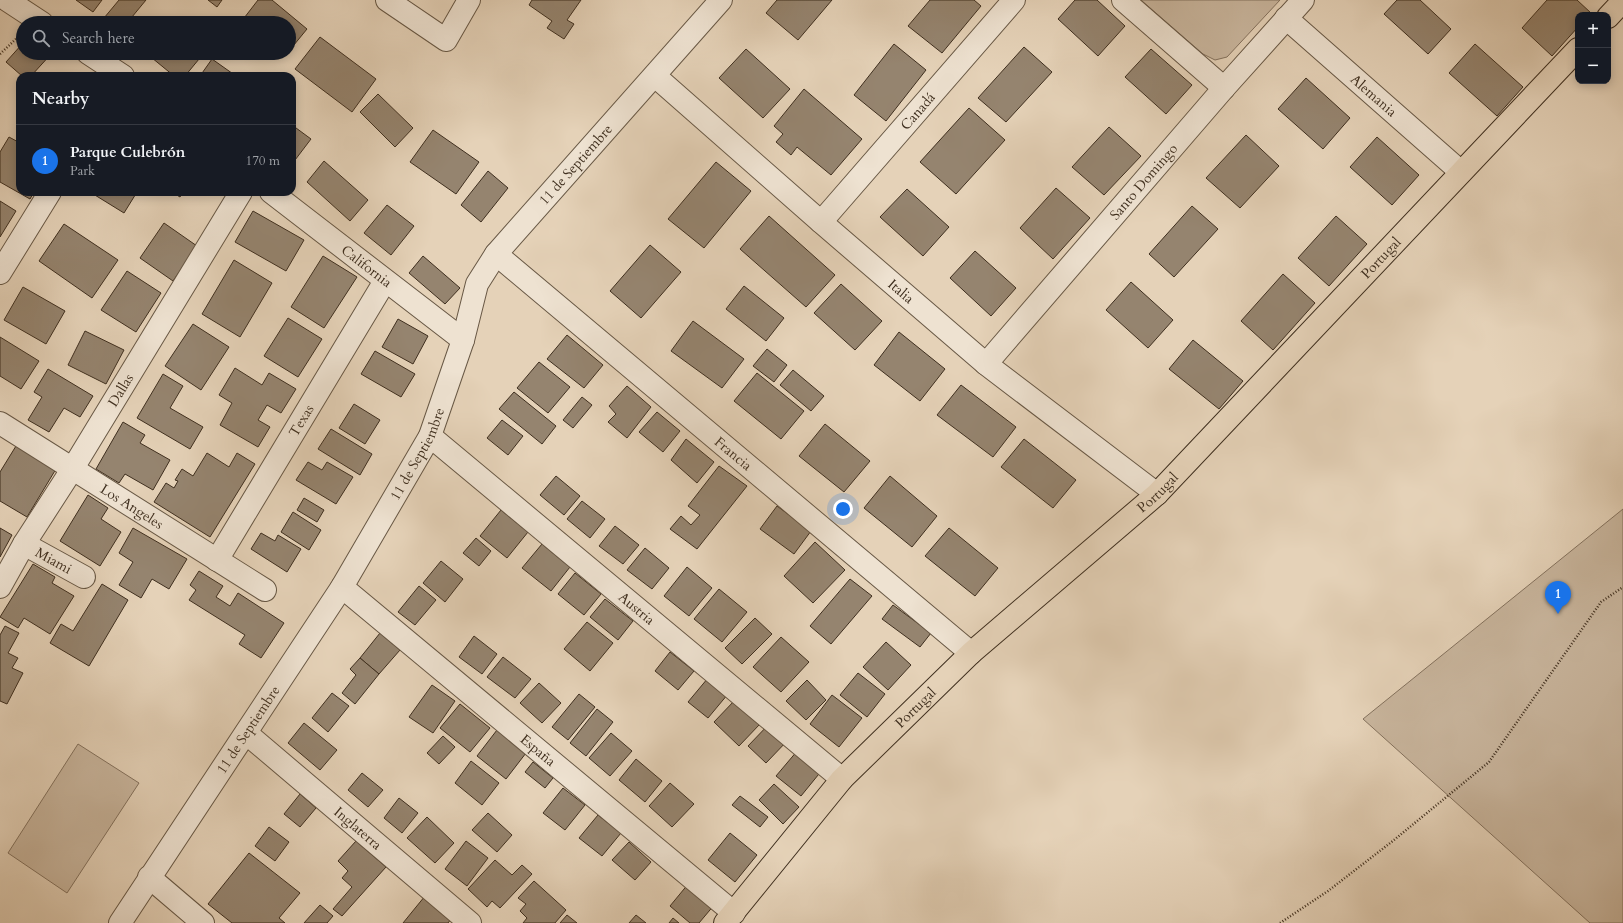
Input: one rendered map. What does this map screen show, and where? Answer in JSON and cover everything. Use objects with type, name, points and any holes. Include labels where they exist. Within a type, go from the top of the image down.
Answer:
[{"type":"main road","points":[[1611,14],[1623,1]]},
{"type":"main road","name":"Portugal","points":[[729,918],[842,779],[971,653],[1157,494],[1575,52]]},
{"type":"street","points":[[7,0],[31,16]]},
{"type":"street","points":[[387,0],[446,40],[469,0]]},
{"type":"street","name":"11 de Septiembre","points":[[120,923],[342,587],[430,436],[463,340],[477,284],[496,254],[721,0]]},
{"type":"street","name":"Canadá","points":[[821,222],[1014,0]]},
{"type":"street","points":[[1123,0],[1224,88]]},
{"type":"street","name":"Santo Domingo","points":[[986,364],[1301,0]]},
{"type":"street","name":"Alemania","points":[[1286,18],[1461,172]]},
{"type":"street","points":[[98,60],[116,72]]},
{"type":"street","name":"Italia","points":[[655,76],[986,364],[1157,494]]},
{"type":"street","points":[[0,273],[48,196]]},
{"type":"street","name":"Dallas","points":[[0,588],[24,544],[73,468],[239,196]]},
{"type":"street","name":"California","points":[[276,196],[463,340]]},
{"type":"street","name":"Francia","points":[[496,254],[971,653]]},
{"type":"street","name":"Texas","points":[[217,560],[385,281]]},
{"type":"street","name":"Los Angeles","points":[[0,423],[265,590]]},
{"type":"street","name":"Austria","points":[[430,436],[842,779]]},
{"type":"street","name":"Miami","points":[[24,544],[84,577]]},
{"type":"street","name":"España","points":[[342,587],[729,918]]},
{"type":"street","name":"Inglaterra","points":[[246,733],[470,923]]},
{"type":"street","points":[[149,877],[203,923]]},
{"type":"path","points":[[0,54],[16,39]]},
{"type":"path","points":[[1280,923],[1328,891],[1394,840],[1489,762],[1601,602],[1623,587]]},
{"type":"shaded area","points":[[1141,0],[1280,0],[1227,57],[1215,60],[1203,54]]},
{"type":"shaded area","points":[[1623,509],[1623,923],[1590,923],[1363,719]]},
{"type":"shaded area","points":[[78,744],[139,783],[67,893],[8,853]]},
{"type":"building","points":[[76,0],[102,0],[93,12]]},
{"type":"building","points":[[119,0],[146,0],[133,16],[106,16]]},
{"type":"building","points":[[208,0],[222,0],[217,7]]},
{"type":"building","points":[[258,0],[272,0],[291,16],[246,16]]},
{"type":"building","points":[[532,0],[581,0],[567,20],[574,24],[564,39],[547,28],[552,21],[529,5]]},
{"type":"building","points":[[777,0],[832,0],[798,40],[766,13]]},
{"type":"building","points":[[930,0],[974,0],[981,6],[942,53],[908,26]]},
{"type":"building","points":[[1075,0],[1097,0],[1125,26],[1098,56],[1058,19]]},
{"type":"building","points":[[1397,0],[1420,0],[1451,29],[1428,54],[1384,14]]},
{"type":"building","points":[[1547,0],[1577,0],[1590,12],[1575,12],[1575,30],[1552,56],[1522,28]]},
{"type":"building","points":[[296,20],[307,29],[296,42]]},
{"type":"building","points":[[320,37],[376,79],[352,112],[295,69]]},
{"type":"building","points":[[894,44],[926,70],[886,121],[854,95]]},
{"type":"building","points":[[1475,44],[1523,87],[1497,116],[1449,73]]},
{"type":"building","points":[[1024,47],[1052,72],[1006,122],[978,98]]},
{"type":"building","points":[[746,49],[790,89],[763,118],[719,78]]},
{"type":"building","points":[[1151,49],[1192,85],[1166,114],[1125,77]]},
{"type":"building","points":[[16,51],[16,60],[46,60],[35,72],[17,72],[6,62]]},
{"type":"building","points":[[155,60],[198,60],[188,72],[169,72]]},
{"type":"building","points":[[211,60],[213,60],[230,72],[203,72]]},
{"type":"building","points":[[1306,78],[1350,118],[1323,149],[1278,109]]},
{"type":"building","points":[[804,89],[862,139],[831,175],[797,147],[791,155],[776,142],[783,134],[774,126]]},
{"type":"building","points":[[378,94],[413,128],[395,147],[360,112]]},
{"type":"building","points":[[969,108],[1005,140],[956,194],[920,162]]},
{"type":"building","points":[[1109,127],[1141,156],[1104,195],[1072,167]]},
{"type":"building","points":[[296,128],[311,139],[296,159]]},
{"type":"building","points":[[433,130],[479,162],[456,194],[410,162]]},
{"type":"building","points":[[1246,135],[1279,166],[1240,208],[1206,178]]},
{"type":"building","points":[[9,137],[16,141],[16,191],[0,182],[0,152]]},
{"type":"building","points":[[1377,137],[1419,175],[1392,205],[1350,167]]},
{"type":"building","points":[[324,161],[368,200],[350,221],[307,182]]},
{"type":"building","points":[[716,162],[751,191],[704,248],[668,219]]},
{"type":"building","points":[[488,171],[508,188],[481,222],[461,205]]},
{"type":"building","points":[[1056,188],[1090,218],[1053,259],[1020,228]]},
{"type":"building","points":[[907,189],[949,227],[923,256],[880,217]]},
{"type":"building","points":[[25,196],[32,196],[30,199]]},
{"type":"building","points":[[96,196],[135,196],[124,213]]},
{"type":"building","points":[[0,201],[16,211],[0,237]]},
{"type":"building","points":[[387,205],[414,226],[391,255],[364,233]]},
{"type":"building","points":[[1192,206],[1218,229],[1174,277],[1149,254]]},
{"type":"building","points":[[253,211],[304,240],[286,271],[235,242]]},
{"type":"building","points":[[769,216],[835,275],[806,307],[740,249]]},
{"type":"building","points":[[1336,216],[1367,244],[1329,286],[1298,258]]},
{"type":"building","points":[[164,223],[197,246],[173,281],[140,258]]},
{"type":"building","points":[[64,224],[118,260],[92,298],[39,261]]},
{"type":"building","points":[[650,245],[681,272],[641,318],[610,291]]},
{"type":"building","points":[[975,251],[1016,288],[991,316],[950,278]]},
{"type":"building","points":[[323,256],[357,277],[324,328],[291,307]]},
{"type":"building","points":[[423,256],[460,288],[445,304],[409,273]]},
{"type":"building","points":[[234,260],[272,283],[240,337],[202,314]]},
{"type":"building","points":[[127,271],[161,293],[136,332],[101,310]]},
{"type":"building","points":[[1283,274],[1315,303],[1273,350],[1241,321]]},
{"type":"building","points":[[1131,282],[1173,320],[1148,348],[1106,310]]},
{"type":"building","points":[[841,284],[882,321],[855,350],[814,313]]},
{"type":"building","points":[[744,286],[784,318],[766,341],[726,309]]},
{"type":"building","points":[[23,287],[65,311],[46,344],[4,320]]},
{"type":"building","points":[[288,318],[322,339],[298,377],[264,356]]},
{"type":"building","points":[[398,319],[428,336],[413,364],[382,347]]},
{"type":"building","points":[[693,321],[744,359],[722,388],[671,351]]},
{"type":"building","points":[[193,324],[229,347],[201,390],[165,366]]},
{"type":"building","points":[[85,331],[124,350],[106,384],[68,365]]},
{"type":"building","points":[[899,332],[945,369],[920,401],[874,365]]},
{"type":"building","points":[[567,335],[603,365],[584,388],[547,359]]},
{"type":"building","points":[[0,337],[39,361],[21,389],[0,376]]},
{"type":"building","points":[[1193,340],[1243,381],[1219,409],[1169,369]]},
{"type":"building","points":[[767,349],[787,365],[774,382],[753,366]]},
{"type":"building","points":[[375,351],[415,374],[401,397],[361,374]]},
{"type":"building","points":[[539,362],[570,387],[548,413],[517,388]]},
{"type":"building","points":[[235,368],[262,385],[269,373],[296,389],[281,413],[267,405],[258,420],[270,427],[258,447],[220,425],[232,403],[219,395]]},
{"type":"building","points":[[48,369],[93,396],[80,417],[64,408],[49,432],[28,420],[42,397],[34,392]]},
{"type":"building","points":[[793,370],[824,396],[811,411],[780,385]]},
{"type":"building","points":[[757,373],[804,411],[781,439],[734,401]]},
{"type":"building","points":[[163,374],[183,386],[170,408],[203,427],[190,449],[137,418]]},
{"type":"building","points":[[961,385],[1016,427],[993,457],[937,415]]},
{"type":"building","points":[[627,386],[651,407],[627,438],[608,422],[616,414],[609,406]]},
{"type":"building","points":[[514,392],[556,426],[542,444],[499,409]]},
{"type":"building","points":[[582,397],[592,405],[573,428],[563,420]]},
{"type":"building","points":[[354,404],[380,420],[365,444],[339,428]]},
{"type":"building","points":[[657,412],[680,431],[663,452],[639,432]]},
{"type":"building","points":[[502,420],[523,436],[508,455],[487,438]]},
{"type":"building","points":[[123,422],[145,435],[140,443],[170,460],[153,490],[125,474],[119,483],[96,469]]},
{"type":"building","points":[[825,424],[870,461],[844,492],[799,456]]},
{"type":"building","points":[[331,429],[372,454],[360,475],[318,449]]},
{"type":"building","points":[[686,439],[714,462],[697,483],[671,460]]},
{"type":"building","points":[[1024,439],[1076,480],[1053,508],[1001,467]]},
{"type":"building","points":[[16,446],[56,469],[27,517],[0,501],[0,472]]},
{"type":"building","points":[[207,453],[229,467],[237,453],[255,464],[210,537],[154,502],[166,483],[174,488],[178,481],[175,480],[182,469],[193,476]]},
{"type":"building","points":[[308,462],[322,470],[327,462],[353,477],[336,504],[296,480]]},
{"type":"building","points":[[719,466],[747,486],[697,549],[670,529],[681,516],[691,525],[700,515],[688,506]]},
{"type":"building","points":[[556,476],[580,496],[564,515],[540,495]]},
{"type":"building","points":[[890,476],[937,516],[912,547],[864,508]]},
{"type":"building","points":[[88,495],[108,508],[101,519],[121,532],[100,566],[60,541]]},
{"type":"building","points":[[304,498],[324,510],[317,522],[297,510]]},
{"type":"building","points":[[582,501],[605,519],[590,538],[567,519]]},
{"type":"building","points":[[777,506],[811,531],[794,554],[760,529]]},
{"type":"building","points":[[501,510],[528,532],[507,558],[480,536]]},
{"type":"building","points":[[293,512],[321,530],[309,550],[281,532]]},
{"type":"building","points":[[615,526],[639,545],[623,564],[599,546]]},
{"type":"building","points":[[0,528],[12,535],[0,557]]},
{"type":"building","points":[[133,528],[187,559],[169,589],[152,579],[141,598],[119,585],[133,562],[119,553]]},
{"type":"building","points":[[949,528],[998,568],[975,596],[925,556]]},
{"type":"building","points":[[261,533],[275,541],[278,535],[301,549],[287,572],[251,549]]},
{"type":"building","points":[[476,538],[491,551],[479,566],[463,553]]},
{"type":"building","points":[[815,542],[845,570],[813,603],[784,576]]},
{"type":"building","points":[[542,544],[570,567],[551,591],[522,568]]},
{"type":"building","points":[[645,548],[669,568],[652,589],[627,570]]},
{"type":"building","points":[[441,561],[463,579],[445,602],[423,583]]},
{"type":"building","points":[[33,564],[55,577],[52,583],[74,596],[50,634],[24,618],[18,628],[0,617]]},
{"type":"building","points":[[687,567],[712,588],[689,616],[664,596]]},
{"type":"building","points":[[199,571],[223,586],[216,597],[230,606],[238,593],[284,623],[261,658],[239,644],[245,635],[189,600],[196,590],[190,585]]},
{"type":"building","points":[[575,573],[601,594],[584,615],[558,594]]},
{"type":"building","points":[[850,579],[872,596],[831,644],[810,626]]},
{"type":"building","points":[[102,584],[128,600],[89,666],[50,643],[61,624],[73,631]]},
{"type":"building","points":[[419,586],[436,600],[415,625],[398,612]]},
{"type":"building","points":[[719,589],[747,612],[722,642],[694,619]]},
{"type":"building","points":[[605,599],[633,621],[618,640],[590,617]]},
{"type":"building","points":[[893,605],[931,633],[920,647],[882,619]]},
{"type":"building","points":[[755,618],[772,634],[742,664],[725,648]]},
{"type":"building","points":[[587,622],[613,643],[590,671],[564,649]]},
{"type":"building","points":[[5,626],[19,633],[8,653],[18,658],[12,668],[23,673],[7,704],[0,701],[0,635]]},
{"type":"building","points":[[380,633],[400,650],[379,674],[360,658]]},
{"type":"building","points":[[474,636],[497,654],[482,674],[459,657]]},
{"type":"building","points":[[781,637],[809,662],[781,692],[753,667]]},
{"type":"building","points":[[886,642],[911,665],[888,690],[863,667]]},
{"type":"building","points":[[670,652],[694,671],[678,690],[655,671]]},
{"type":"building","points":[[503,657],[531,679],[515,698],[487,677]]},
{"type":"building","points":[[360,658],[379,674],[355,704],[342,693],[356,675],[350,669]]},
{"type":"building","points":[[858,673],[885,694],[867,717],[840,695]]},
{"type":"building","points":[[708,678],[728,694],[708,718],[688,702]]},
{"type":"building","points":[[807,680],[826,700],[806,720],[786,701]]},
{"type":"building","points":[[539,683],[561,703],[542,723],[520,703]]},
{"type":"building","points":[[432,685],[455,701],[433,733],[409,717]]},
{"type":"building","points":[[332,693],[349,706],[328,732],[312,718]]},
{"type":"building","points":[[579,694],[595,707],[568,740],[552,727]]},
{"type":"building","points":[[832,695],[862,718],[839,747],[810,724]]},
{"type":"building","points":[[735,700],[760,724],[739,746],[714,722]]},
{"type":"building","points":[[460,704],[490,728],[470,752],[440,728]]},
{"type":"building","points":[[597,709],[613,722],[586,756],[570,743]]},
{"type":"building","points":[[771,722],[789,739],[766,763],[748,746]]},
{"type":"building","points":[[304,723],[337,750],[320,770],[288,743]]},
{"type":"building","points":[[497,730],[526,753],[506,779],[477,756]]},
{"type":"building","points":[[611,733],[632,751],[610,776],[589,758]]},
{"type":"building","points":[[443,736],[455,747],[439,764],[427,753]]},
{"type":"building","points":[[798,750],[823,769],[801,796],[776,776]]},
{"type":"building","points":[[636,759],[662,781],[645,802],[619,780]]},
{"type":"building","points":[[471,761],[499,783],[482,805],[455,783]]},
{"type":"building","points":[[533,762],[553,778],[545,788],[525,772]]},
{"type":"building","points":[[362,773],[383,790],[368,807],[348,790]]},
{"type":"building","points":[[670,783],[694,804],[672,827],[649,806]]},
{"type":"building","points":[[774,784],[799,807],[783,824],[759,800]]},
{"type":"building","points":[[563,788],[585,805],[565,830],[543,813]]},
{"type":"building","points":[[300,794],[316,808],[300,827],[284,814]]},
{"type":"building","points":[[740,796],[768,817],[760,827],[732,805]]},
{"type":"building","points":[[399,798],[418,813],[402,833],[384,818]]},
{"type":"building","points":[[488,813],[512,835],[497,852],[472,830]]},
{"type":"building","points":[[598,815],[621,833],[602,856],[579,838]]},
{"type":"building","points":[[427,817],[454,843],[435,863],[407,838]]},
{"type":"building","points":[[269,827],[289,842],[275,861],[255,846]]},
{"type":"building","points":[[730,833],[757,855],[735,882],[708,860]]},
{"type":"building","points":[[356,841],[386,867],[342,916],[333,909],[352,887],[342,878],[348,871],[338,861]]},
{"type":"building","points":[[466,841],[488,858],[467,886],[445,869]]},
{"type":"building","points":[[629,842],[651,862],[635,880],[612,860]]},
{"type":"building","points":[[249,853],[300,893],[279,918],[285,923],[232,923],[208,904]]},
{"type":"building","points":[[495,860],[512,875],[522,865],[532,874],[500,908],[492,901],[487,907],[468,889]]},
{"type":"building","points":[[534,881],[566,910],[555,923],[523,923],[527,918],[520,911],[526,904],[518,898]]},
{"type":"building","points":[[689,883],[715,904],[699,923],[690,923],[670,906]]},
{"type":"building","points":[[425,896],[452,918],[448,923],[403,923]]},
{"type":"building","points":[[320,905],[333,916],[327,923],[304,923]]},
{"type":"building","points":[[567,915],[577,923],[560,923]]},
{"type":"building","points":[[636,915],[646,923],[629,923]]},
{"type":"building","points":[[673,918],[679,923],[669,923]]},
{"type":"place","name":"Parque Culebrón","points":[[1558,614]]}]
